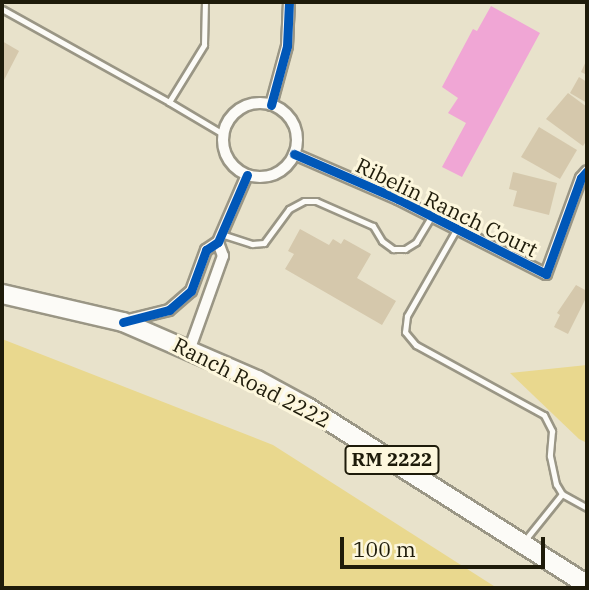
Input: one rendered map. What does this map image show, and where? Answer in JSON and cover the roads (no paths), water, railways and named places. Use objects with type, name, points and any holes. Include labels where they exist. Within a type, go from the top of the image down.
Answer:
[{"type":"main road","name":"Ranch Road 2222","points":[[2,294],[122,322],[190,348],[307,407],[587,585]]},
{"type":"street","points":[[271,105],[287,46],[289,2]]},
{"type":"street","points":[[257,103],[271,105],[290,119],[295,130],[294,154],[286,166],[275,173],[261,177],[247,175],[235,167],[226,156],[223,134],[232,115],[243,107],[257,103]]},
{"type":"street","name":"Ribelin Ranch Court","points":[[294,154],[431,216],[547,275],[577,189],[587,171]]},
{"type":"street","points":[[122,322],[169,310],[191,291],[206,250],[220,238],[247,175]]},
{"type":"street","points":[[190,348],[223,256],[220,238]]},
{"type":"lane","points":[[169,102],[204,45],[205,2]]},
{"type":"lane","points":[[2,9],[223,134]]},
{"type":"lane","points":[[220,238],[252,244],[264,243],[289,209],[304,201],[316,201],[373,226],[382,241],[393,249],[405,249],[416,242],[431,216]]},
{"type":"lane","points":[[456,230],[407,316],[405,332],[416,345],[544,415],[552,431],[550,456],[556,484],[562,494],[587,509]]},
{"type":"lane","points":[[523,543],[562,494]]}]
